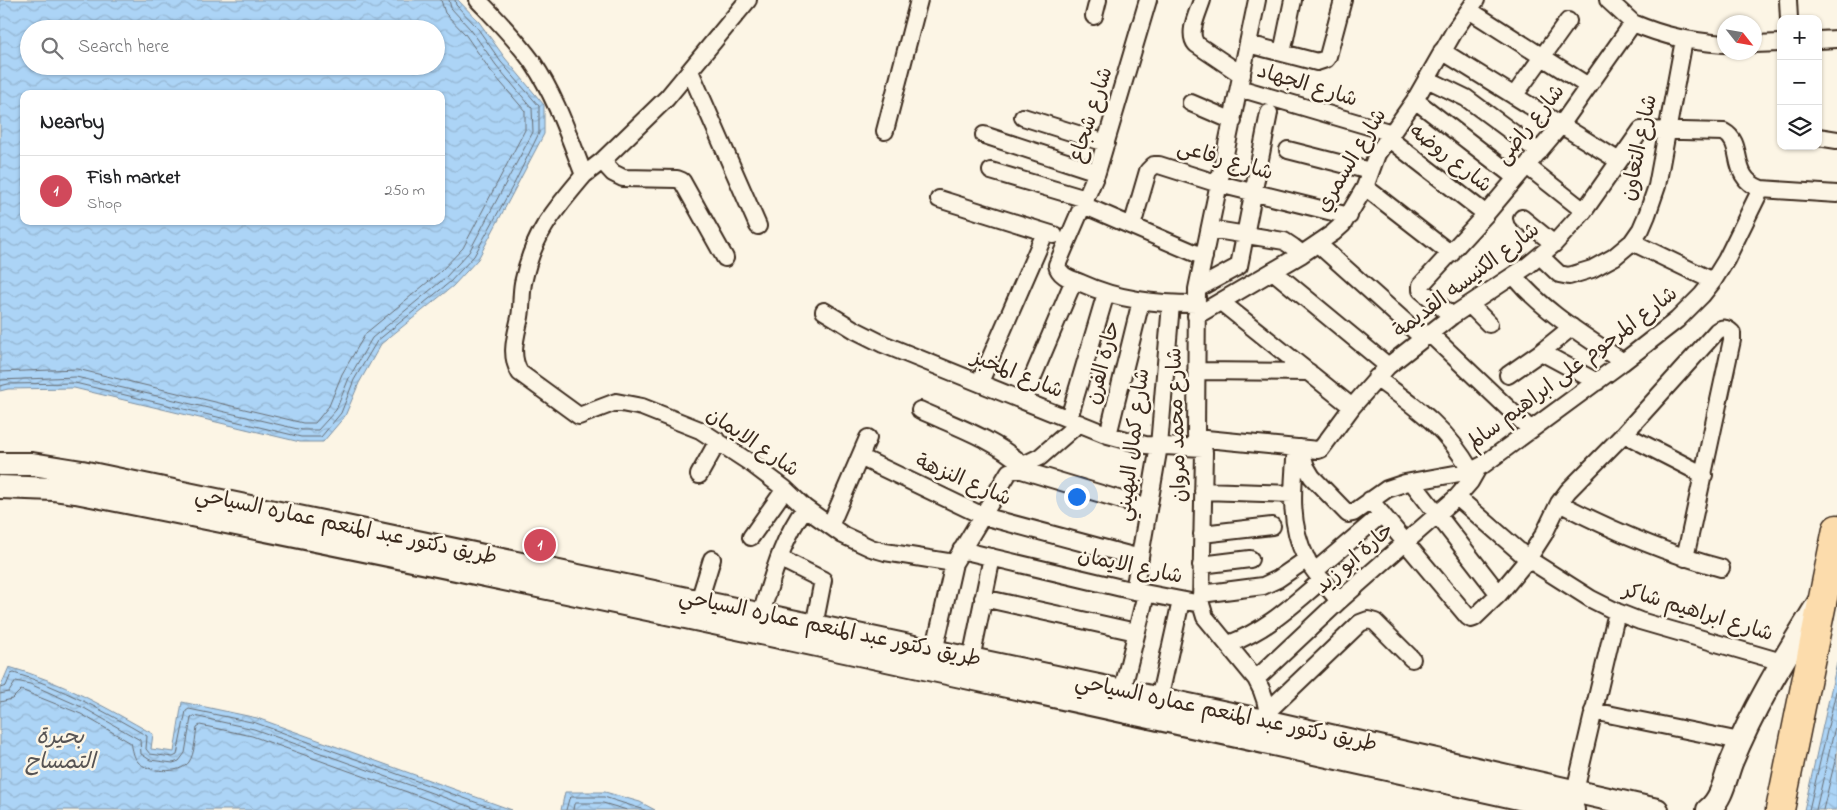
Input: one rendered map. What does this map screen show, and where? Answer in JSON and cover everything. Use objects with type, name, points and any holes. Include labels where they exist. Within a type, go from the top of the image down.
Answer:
[{"type":"highway","points":[[1780,810],[1837,529]]},
{"type":"main road","name":"طريق دكتور عبد المنعم عماره السياحي","points":[[0,464],[32,464],[82,472],[761,614],[1159,700],[1574,801],[1657,810]]},
{"type":"main road","points":[[24,487],[32,464]]},
{"type":"main road","name":"طريق دكتور عبد المنعم عماره السياحي","points":[[0,487],[24,487],[76,492],[1268,725]]},
{"type":"main road","points":[[1708,810],[1720,795],[1740,741],[1782,662],[1826,590]]},
{"type":"street","points":[[478,0],[505,27],[533,64],[562,118],[584,175],[602,161],[667,98],[745,1]]},
{"type":"street","points":[[885,131],[920,0]]},
{"type":"street","name":"شارع شجاع","points":[[1074,280],[1060,273],[1057,265],[1097,172],[1148,0]]},
{"type":"street","name":"شارع الجهاد","points":[[1202,0],[1192,31],[1194,41],[1241,81],[1390,136]]},
{"type":"street","name":"شارع محمد مروان","points":[[1201,599],[1203,492],[1196,371],[1196,303],[1257,0]]},
{"type":"street","points":[[1282,53],[1293,0]]},
{"type":"street","points":[[1248,44],[1317,62],[1326,59],[1343,0]]},
{"type":"street","points":[[1608,0],[1633,23],[1657,33],[1684,40],[1717,43]]},
{"type":"street","points":[[1788,0],[1789,15]]},
{"type":"street","points":[[1472,5],[1542,57],[1588,86]]},
{"type":"street","name":"شارع السمري","points":[[1196,303],[1221,302],[1302,254],[1339,229],[1349,216],[1377,154],[1415,100],[1442,51],[1472,5]]},
{"type":"street","points":[[1514,96],[1568,21]]},
{"type":"street","name":"شارع راضى","points":[[1452,316],[1420,288],[1421,285],[1486,214],[1561,125],[1633,23]]},
{"type":"street","points":[[1822,40],[1837,39]]},
{"type":"street","name":"شارع التعاون","points":[[1540,256],[1559,274],[1569,276],[1603,264],[1624,250],[1641,229],[1652,201],[1684,40]]},
{"type":"street","points":[[1762,44],[1777,43]]},
{"type":"street","points":[[1442,51],[1619,161]]},
{"type":"street","points":[[690,71],[758,226]]},
{"type":"street","points":[[1427,79],[1466,98],[1539,152]]},
{"type":"street","points":[[1415,100],[1521,172],[1584,211]]},
{"type":"street","points":[[1191,103],[1233,121]]},
{"type":"street","points":[[1023,400],[1074,280],[1106,293],[1141,301],[1171,304],[1196,303],[1237,268],[1240,264],[1268,113]]},
{"type":"street","points":[[1023,117],[1106,143]]},
{"type":"street","name":"شارع الكنيسه القديمة","points":[[1200,443],[1322,449],[1352,407],[1388,366],[1452,316],[1514,276],[1554,244],[1584,211],[1641,130],[1719,131],[1728,134],[1742,174],[1750,183],[1761,189]]},
{"type":"street","points":[[984,135],[1097,172]]},
{"type":"street","name":"شارع روضه","points":[[1390,136],[1486,214]]},
{"type":"street","points":[[1822,138],[1837,140]]},
{"type":"street","points":[[1288,150],[1367,179],[1451,254]]},
{"type":"street","points":[[602,161],[613,173],[623,178],[677,179],[682,181],[726,258]]},
{"type":"street","name":"شارع رفاعى","points":[[1132,226],[1148,171],[1154,165],[1159,164],[1219,184],[1349,216]]},
{"type":"street","points":[[992,170],[1085,202],[1132,226],[1204,257]]},
{"type":"street","name":"شارع الايمان","points":[[584,175],[546,221],[531,251],[522,285],[514,354],[516,367],[524,378],[536,384],[579,416],[616,402],[642,407],[700,430],[785,489],[805,508],[843,535],[871,548],[886,552],[958,557],[992,557],[1140,593],[1181,601],[1201,599],[1263,586],[1315,570]]},
{"type":"street","points":[[1761,189],[1837,194]]},
{"type":"street","name":"شارع المرحوم على ابراهيم سالم","points":[[1298,448],[1312,477],[1345,513],[1354,513],[1387,489],[1474,469],[1597,382],[1678,320],[1713,281],[1726,260],[1761,189]]},
{"type":"street","points":[[938,199],[1068,240]]},
{"type":"street","points":[[1522,218],[1554,244]]},
{"type":"street","points":[[1210,229],[1284,241],[1302,254]]},
{"type":"street","points":[[980,382],[1045,233]]},
{"type":"street","points":[[1632,242],[1713,281]]},
{"type":"street","points":[[1318,244],[1426,336],[1531,430]]},
{"type":"street","points":[[1273,271],[1388,366]]},
{"type":"street","points":[[1514,276],[1536,300],[1623,362]]},
{"type":"street","points":[[934,652],[958,557],[1009,472],[1040,457],[1074,420],[1106,293]]},
{"type":"street","name":"حارة الفرن","points":[[1108,435],[1141,301]]},
{"type":"street","points":[[1221,302],[1352,407]]},
{"type":"street","name":"شارع كمال البهيني","points":[[1122,692],[1136,632],[1140,593],[1140,558],[1159,446],[1171,304]]},
{"type":"street","points":[[1470,305],[1489,324]]},
{"type":"street","name":"شارع المخبز","points":[[824,312],[883,344],[1108,435],[1133,442],[1159,446],[1200,443]]},
{"type":"street","points":[[1508,375],[1572,327]]},
{"type":"street","points":[[1370,500],[1471,619],[1499,594],[1528,559],[1544,534],[1559,503],[1568,491],[1624,434],[1717,331],[1723,328],[1727,329],[1733,336],[1685,558]]},
{"type":"street","points":[[1541,352],[1597,382]]},
{"type":"street","points":[[1196,371],[1309,372]]},
{"type":"street","points":[[1376,378],[1433,421],[1474,469]]},
{"type":"street","points":[[920,410],[991,442],[1002,449],[1019,467],[1148,508]]},
{"type":"street","points":[[1624,434],[1704,475]]},
{"type":"street","points":[[830,526],[868,438]]},
{"type":"street","points":[[699,475],[718,441]]},
{"type":"street","points":[[1298,448],[1292,494],[1294,521],[1315,570],[1339,601]]},
{"type":"street","name":"شارع النزهة","points":[[860,458],[983,516],[1140,558]]},
{"type":"street","name":"حارة ابو زيد","points":[[1256,679],[1339,601],[1457,497],[1470,482],[1474,469]]},
{"type":"street","points":[[1412,482],[1499,594]]},
{"type":"street","points":[[751,538],[785,489]]},
{"type":"street","points":[[1203,492],[1292,494]]},
{"type":"street","name":"شارع ابراهيم شاكر","points":[[1457,497],[1528,559],[1569,586],[1617,612],[1664,628],[1782,662]]},
{"type":"street","points":[[1559,503],[1642,543],[1721,568]]},
{"type":"street","points":[[761,614],[785,540],[805,508]]},
{"type":"street","points":[[1228,644],[1251,635],[1271,623],[1315,570],[1382,514]]},
{"type":"street","points":[[1202,534],[1272,526]]},
{"type":"street","points":[[971,659],[992,557]]},
{"type":"street","points":[[779,558],[823,580],[814,626]]},
{"type":"street","points":[[699,601],[712,559]]},
{"type":"street","points":[[1202,565],[1250,559]]},
{"type":"street","points":[[984,598],[1136,632]]},
{"type":"street","points":[[1201,599],[1205,616],[1262,689],[1268,725]]},
{"type":"street","points":[[1159,700],[1181,601]]},
{"type":"street","points":[[1574,801],[1592,711],[1617,612]]},
{"type":"street","points":[[1268,725],[1360,623],[1368,620],[1375,622],[1412,659]]},
{"type":"street","points":[[1592,711],[1740,741]]},
{"type":"water","points":[[0,0],[458,0],[479,22],[505,58],[544,105],[544,134],[478,259],[453,286],[381,344],[359,383],[345,416],[323,442],[300,442],[74,388],[8,389],[0,391]]},
{"type":"water","points":[[1837,663],[1837,810],[1804,810]]},
{"type":"water","name":"بحيرة التمساح","points":[[9,667],[66,688],[153,734],[151,749],[174,752],[182,702],[257,718],[512,810],[0,810],[0,688]]},
{"type":"water","points":[[565,792],[605,792],[640,802],[655,810],[561,810]]},
{"type":"place","name":"Fish market","points":[[540,545]]}]
